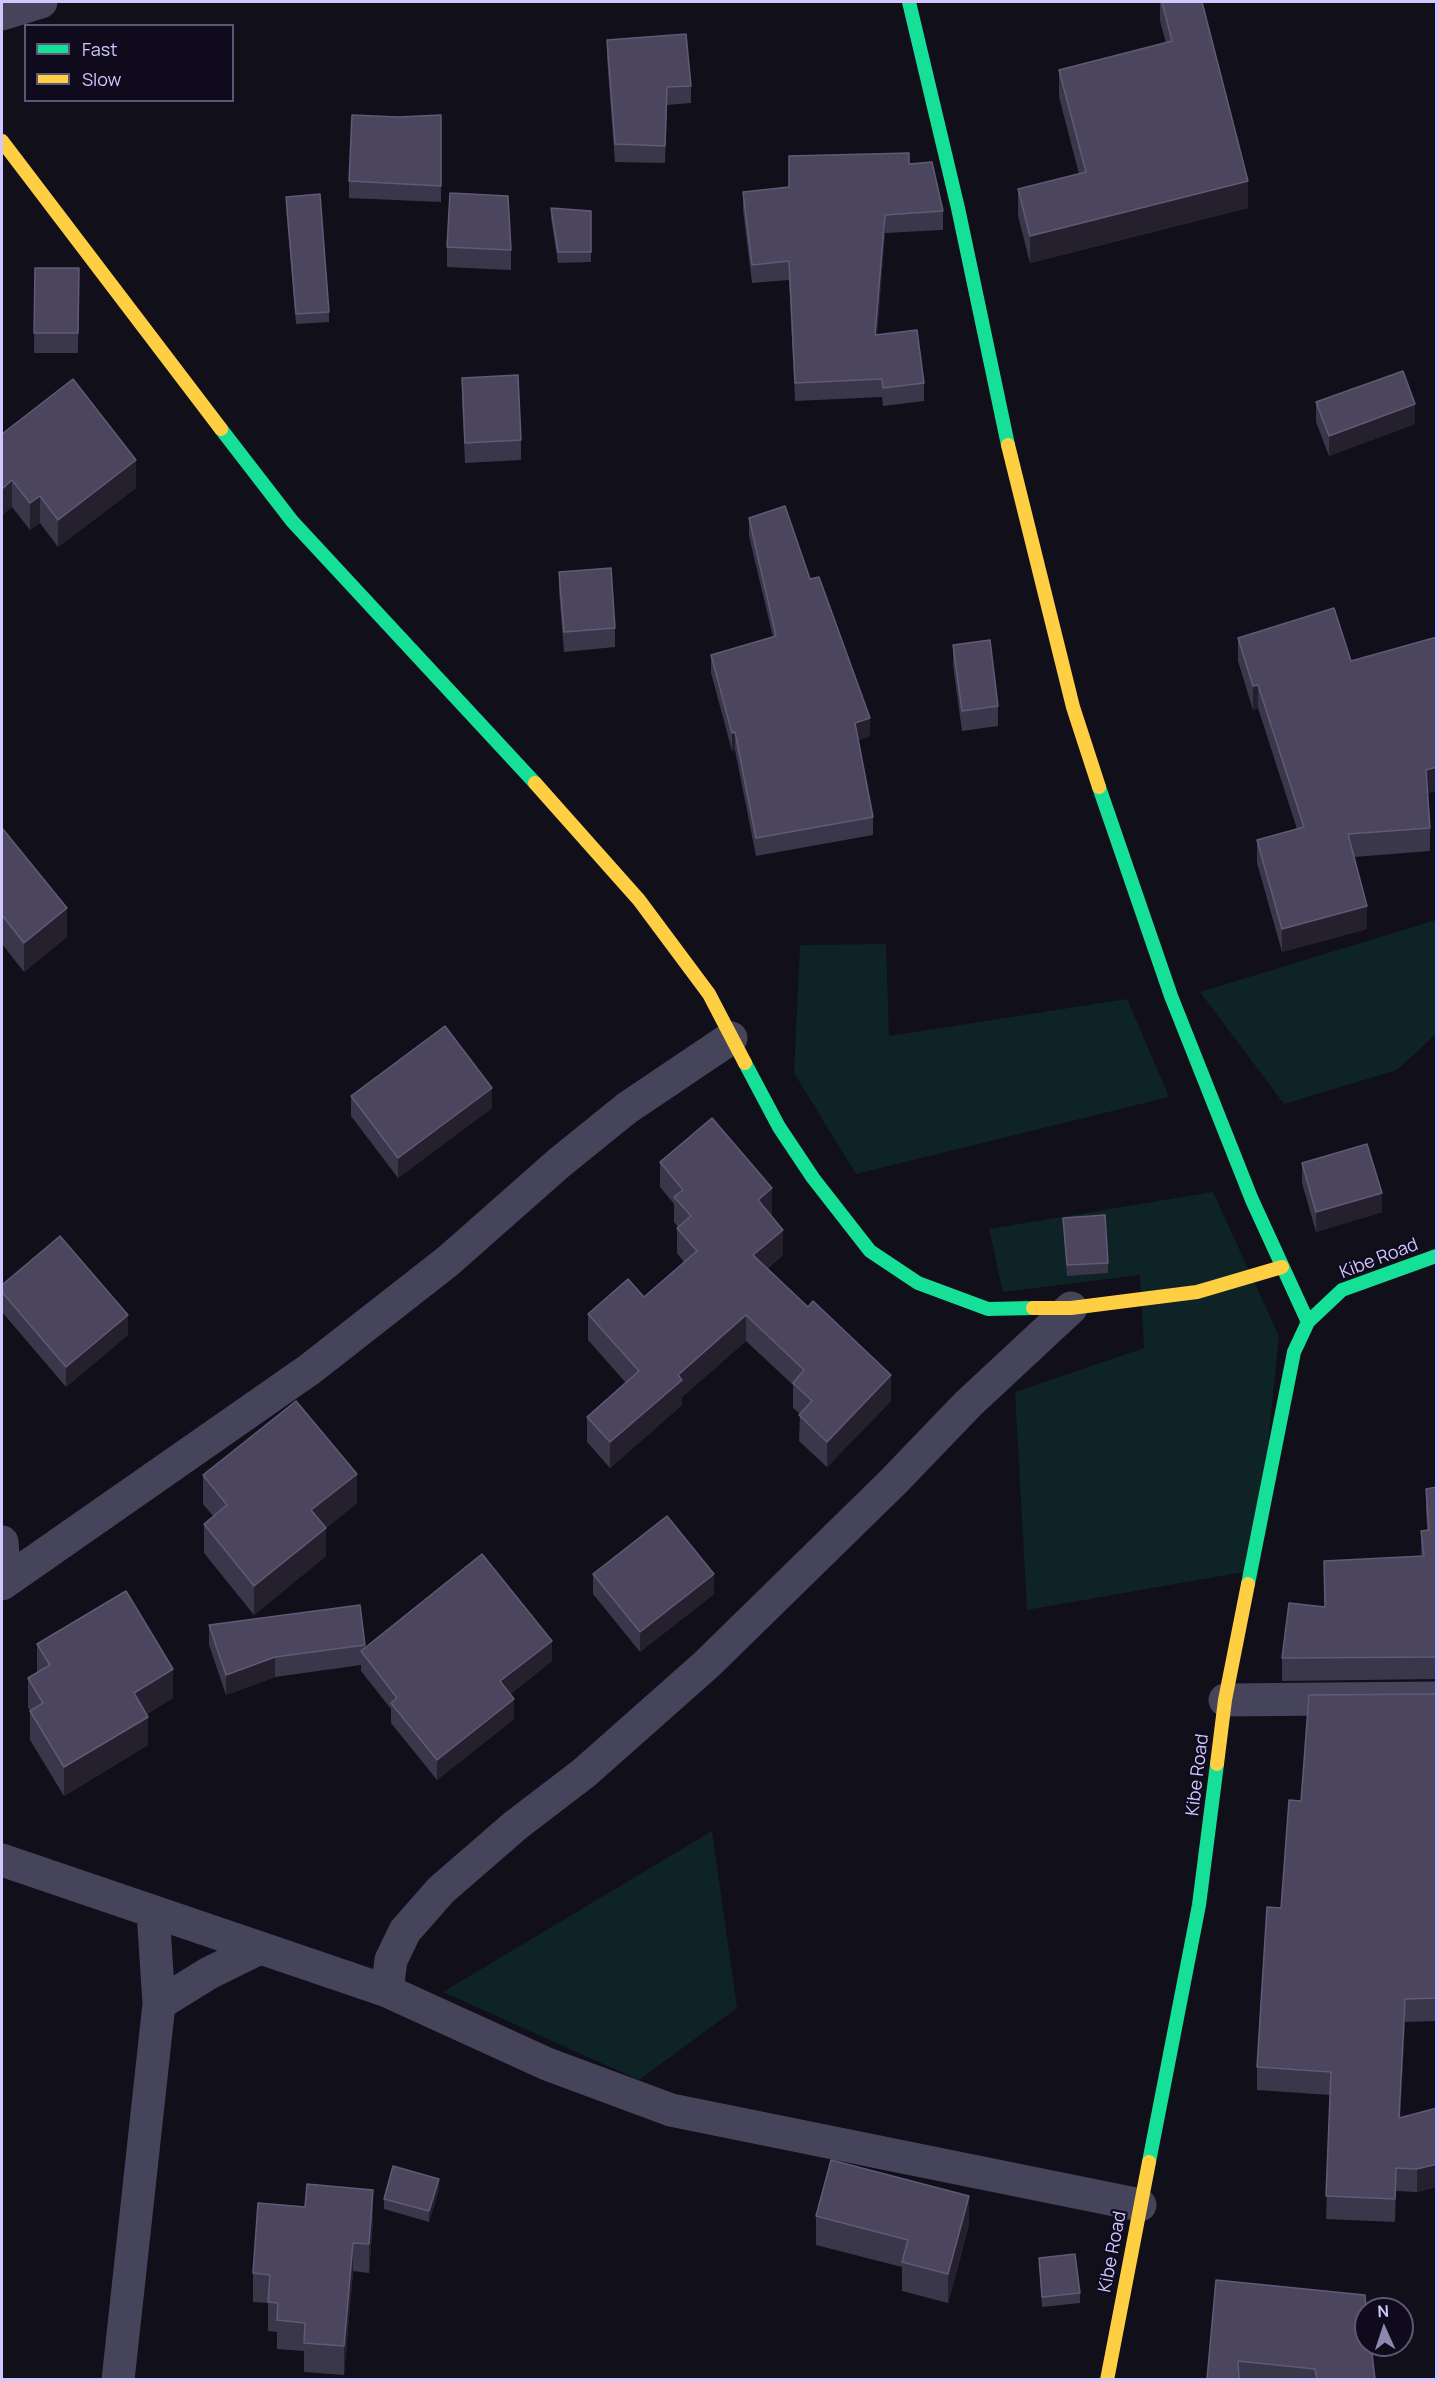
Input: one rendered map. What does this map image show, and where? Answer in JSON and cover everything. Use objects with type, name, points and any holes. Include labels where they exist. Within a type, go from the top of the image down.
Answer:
[{"type":"street","points":[[2,14],[41,2]]},
{"type":"street","points":[[909,2],[958,208],[1015,476],[1073,707],[1120,852],[1171,996],[1252,1200],[1308,1322]]},
{"type":"street","points":[[2,141],[292,521],[639,900],[709,994],[779,1127],[813,1178],[870,1251],[918,1283],[988,1309],[1071,1308],[1197,1292],[1282,1267]]},
{"type":"street","points":[[3,1583],[310,1369],[448,1261],[559,1163],[627,1108],[731,1038]]},
{"type":"street","name":"Kibe Road","points":[[1107,2379],[1199,1905],[1225,1700],[1294,1352],[1308,1322],[1342,1290],[1437,1256]]},
{"type":"street","points":[[387,1991],[391,1960],[405,1931],[441,1890],[516,1825],[584,1773],[707,1664],[893,1482],[968,1404],[1071,1308]]},
{"type":"street","points":[[2,1542],[3,1583]]},
{"type":"street","points":[[1225,1700],[1437,1698]]},
{"type":"street","points":[[2,1860],[387,1991],[547,2064],[671,2110],[1140,2205]]},
{"type":"street","points":[[118,2379],[159,2004],[153,1912]]},
{"type":"street","points":[[159,2004],[209,1973],[260,1948]]},
{"type":"green space","points":[[1436,920],[1436,1034],[1397,1070],[1284,1104],[1200,992]]},
{"type":"green space","points":[[886,944],[889,1036],[1127,999],[1169,1097],[856,1174],[794,1073],[800,945]]},
{"type":"green space","points":[[1213,1192],[1279,1336],[1255,1570],[1027,1610],[1015,1392],[1144,1348],[1140,1275],[1003,1292],[989,1229]]},
{"type":"green space","points":[[712,1831],[737,2008],[639,2080],[443,1992]]},
{"type":"building","points":[[1162,2],[1202,2],[1248,181],[1030,236],[1018,189],[1086,172],[1059,70],[1172,41]]},
{"type":"building","points":[[686,34],[691,86],[667,87],[665,146],[615,144],[607,40]]},
{"type":"building","points":[[352,115],[398,117],[441,115],[441,186],[349,181]]},
{"type":"building","points":[[909,153],[909,164],[932,162],[943,211],[885,215],[875,335],[917,330],[924,383],[883,388],[882,379],[795,383],[789,261],[752,265],[743,192],[789,187],[789,156]]},
{"type":"building","points":[[450,193],[508,196],[511,250],[447,247]]},
{"type":"building","points":[[320,194],[329,312],[296,314],[286,197]]},
{"type":"building","points":[[551,208],[591,211],[591,252],[558,252]]},
{"type":"building","points":[[35,268],[79,268],[78,333],[34,333]]},
{"type":"building","points":[[1403,371],[1415,404],[1329,436],[1316,402]]},
{"type":"building","points":[[518,375],[521,440],[465,443],[462,378]]},
{"type":"building","points":[[73,379],[136,460],[58,520],[40,496],[30,503],[12,480],[2,489],[2,434]]},
{"type":"building","points":[[785,506],[810,579],[819,577],[870,718],[855,723],[873,817],[756,838],[735,732],[732,733],[711,655],[776,636],[749,518]]},
{"type":"building","points":[[611,568],[615,628],[564,632],[559,572]]},
{"type":"building","points":[[1334,608],[1351,661],[1437,637],[1437,767],[1426,770],[1430,828],[1348,834],[1367,906],[1282,929],[1257,840],[1304,827],[1258,685],[1253,686],[1238,638]]},
{"type":"building","points":[[990,640],[998,706],[962,711],[953,645]]},
{"type":"building","points":[[2,828],[67,908],[24,943],[2,915]]},
{"type":"building","points":[[445,1026],[492,1088],[398,1158],[351,1096]]},
{"type":"building","points":[[712,1118],[772,1188],[758,1200],[783,1230],[753,1255],[808,1307],[813,1301],[891,1375],[827,1442],[799,1415],[812,1401],[793,1383],[804,1370],[746,1315],[678,1375],[682,1380],[610,1442],[587,1417],[639,1371],[588,1314],[628,1279],[644,1297],[697,1251],[677,1228],[691,1216],[674,1197],[683,1190],[660,1162]]},
{"type":"building","points":[[1367,1144],[1382,1193],[1316,1212],[1302,1163]]},
{"type":"building","points":[[1105,1215],[1108,1263],[1067,1265],[1063,1218]]},
{"type":"building","points":[[60,1236],[128,1315],[66,1367],[2,1292],[2,1285]]},
{"type":"building","points":[[296,1401],[357,1474],[311,1510],[326,1528],[254,1586],[204,1524],[227,1505],[203,1475]]},
{"type":"building","points":[[1437,1487],[1437,1657],[1282,1658],[1289,1603],[1325,1607],[1324,1561],[1424,1556],[1421,1531],[1429,1530],[1426,1489]]},
{"type":"building","points":[[667,1516],[714,1574],[640,1632],[593,1574]]},
{"type":"building","points":[[482,1554],[552,1641],[500,1681],[514,1699],[437,1760],[391,1703],[397,1698],[361,1651]]},
{"type":"building","points":[[126,1591],[173,1669],[134,1693],[148,1717],[64,1767],[30,1711],[43,1703],[28,1678],[50,1665],[37,1644]]},
{"type":"building","points":[[360,1605],[365,1645],[275,1657],[226,1675],[209,1625]]},
{"type":"building","points":[[1437,1694],[1437,1998],[1405,1999],[1399,2118],[1437,2108],[1437,2164],[1417,2169],[1396,2168],[1395,2199],[1326,2196],[1331,2072],[1257,2067],[1267,1907],[1281,1908],[1289,1800],[1301,1801],[1309,1695]]},
{"type":"building","points":[[831,2160],[969,2196],[948,2274],[902,2262],[908,2240],[816,2216]]},
{"type":"building","points":[[393,2166],[439,2179],[429,2211],[384,2199]]},
{"type":"building","points":[[307,2184],[373,2190],[369,2244],[353,2243],[344,2346],[304,2343],[305,2323],[277,2320],[278,2303],[268,2302],[270,2275],[253,2273],[258,2203],[305,2207]]},
{"type":"building","points":[[1075,2254],[1080,2293],[1042,2297],[1039,2258]]},
{"type":"building","points":[[1216,2280],[1365,2295],[1365,2297],[1354,2297],[1354,2357],[1372,2357],[1375,2379],[1317,2379],[1315,2369],[1238,2361],[1239,2379],[1207,2379]]},
{"type":"traffic: fast","points":[[909,2],[958,208],[1008,445]]},
{"type":"traffic: fast","points":[[221,429],[292,521],[535,783]]},
{"type":"traffic: fast","points":[[1099,787],[1171,996],[1252,1200],[1308,1322]]},
{"type":"traffic: fast","points":[[745,1063],[779,1127],[813,1178],[870,1251],[918,1283],[988,1309],[1033,1308]]},
{"type":"traffic: fast","points":[[1248,1584],[1294,1352],[1308,1322],[1342,1290],[1436,1256]]},
{"type":"traffic: fast","points":[[1149,2162],[1199,1905],[1217,1764]]},
{"type":"traffic: slow","points":[[2,141],[221,429]]},
{"type":"traffic: slow","points":[[1008,445],[1073,707],[1099,787]]},
{"type":"traffic: slow","points":[[535,783],[639,900],[709,994],[745,1063]]},
{"type":"traffic: slow","points":[[1033,1308],[1071,1308],[1197,1292],[1282,1267]]},
{"type":"traffic: slow","points":[[1217,1764],[1225,1700],[1248,1584]]},
{"type":"traffic: slow","points":[[1107,2380],[1149,2162]]}]
